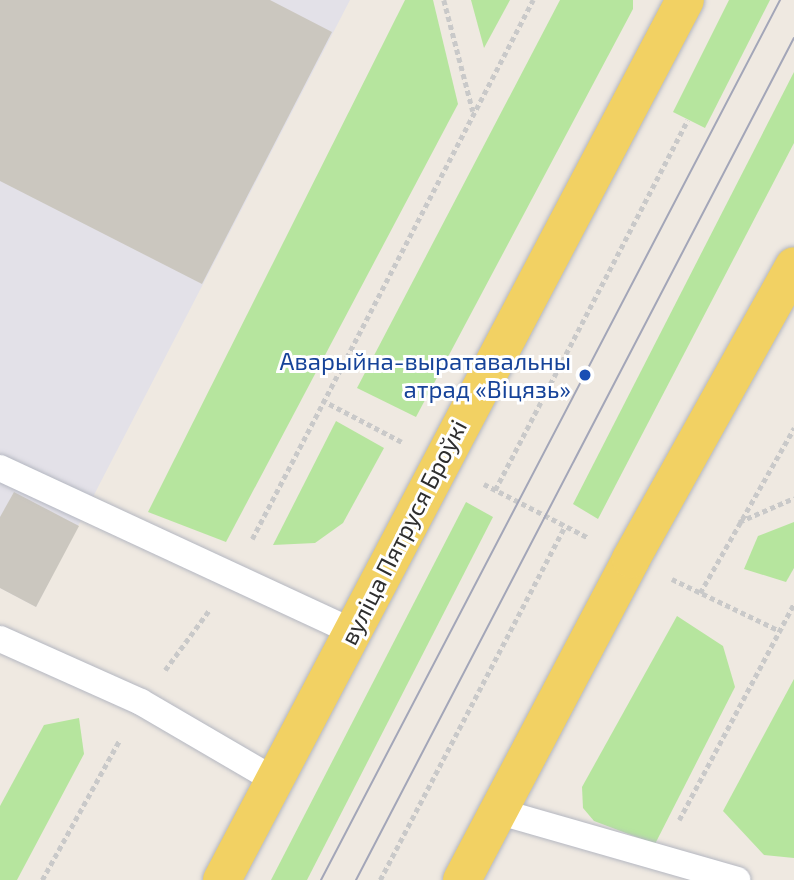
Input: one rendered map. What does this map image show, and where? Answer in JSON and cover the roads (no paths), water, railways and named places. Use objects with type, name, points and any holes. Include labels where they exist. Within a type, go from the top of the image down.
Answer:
[{"type":"main road","name":"вуліца Пятруся Броўкі","points":[[222,880],[276,781],[439,461],[685,0]]},
{"type":"main road","points":[[462,880],[631,559],[794,266]]},
{"type":"lane","points":[[0,468],[351,631]]},
{"type":"lane","points":[[0,639],[141,702],[276,781]]},
{"type":"lane","points":[[497,811],[737,880]]},
{"type":"tram line","points":[[321,880],[780,0]]},
{"type":"tram line","points":[[356,880],[794,38]]},
{"type":"place","name":"Аварыйна-выратавальны атрад «Віцязь»","points":[[585,375]]}]
